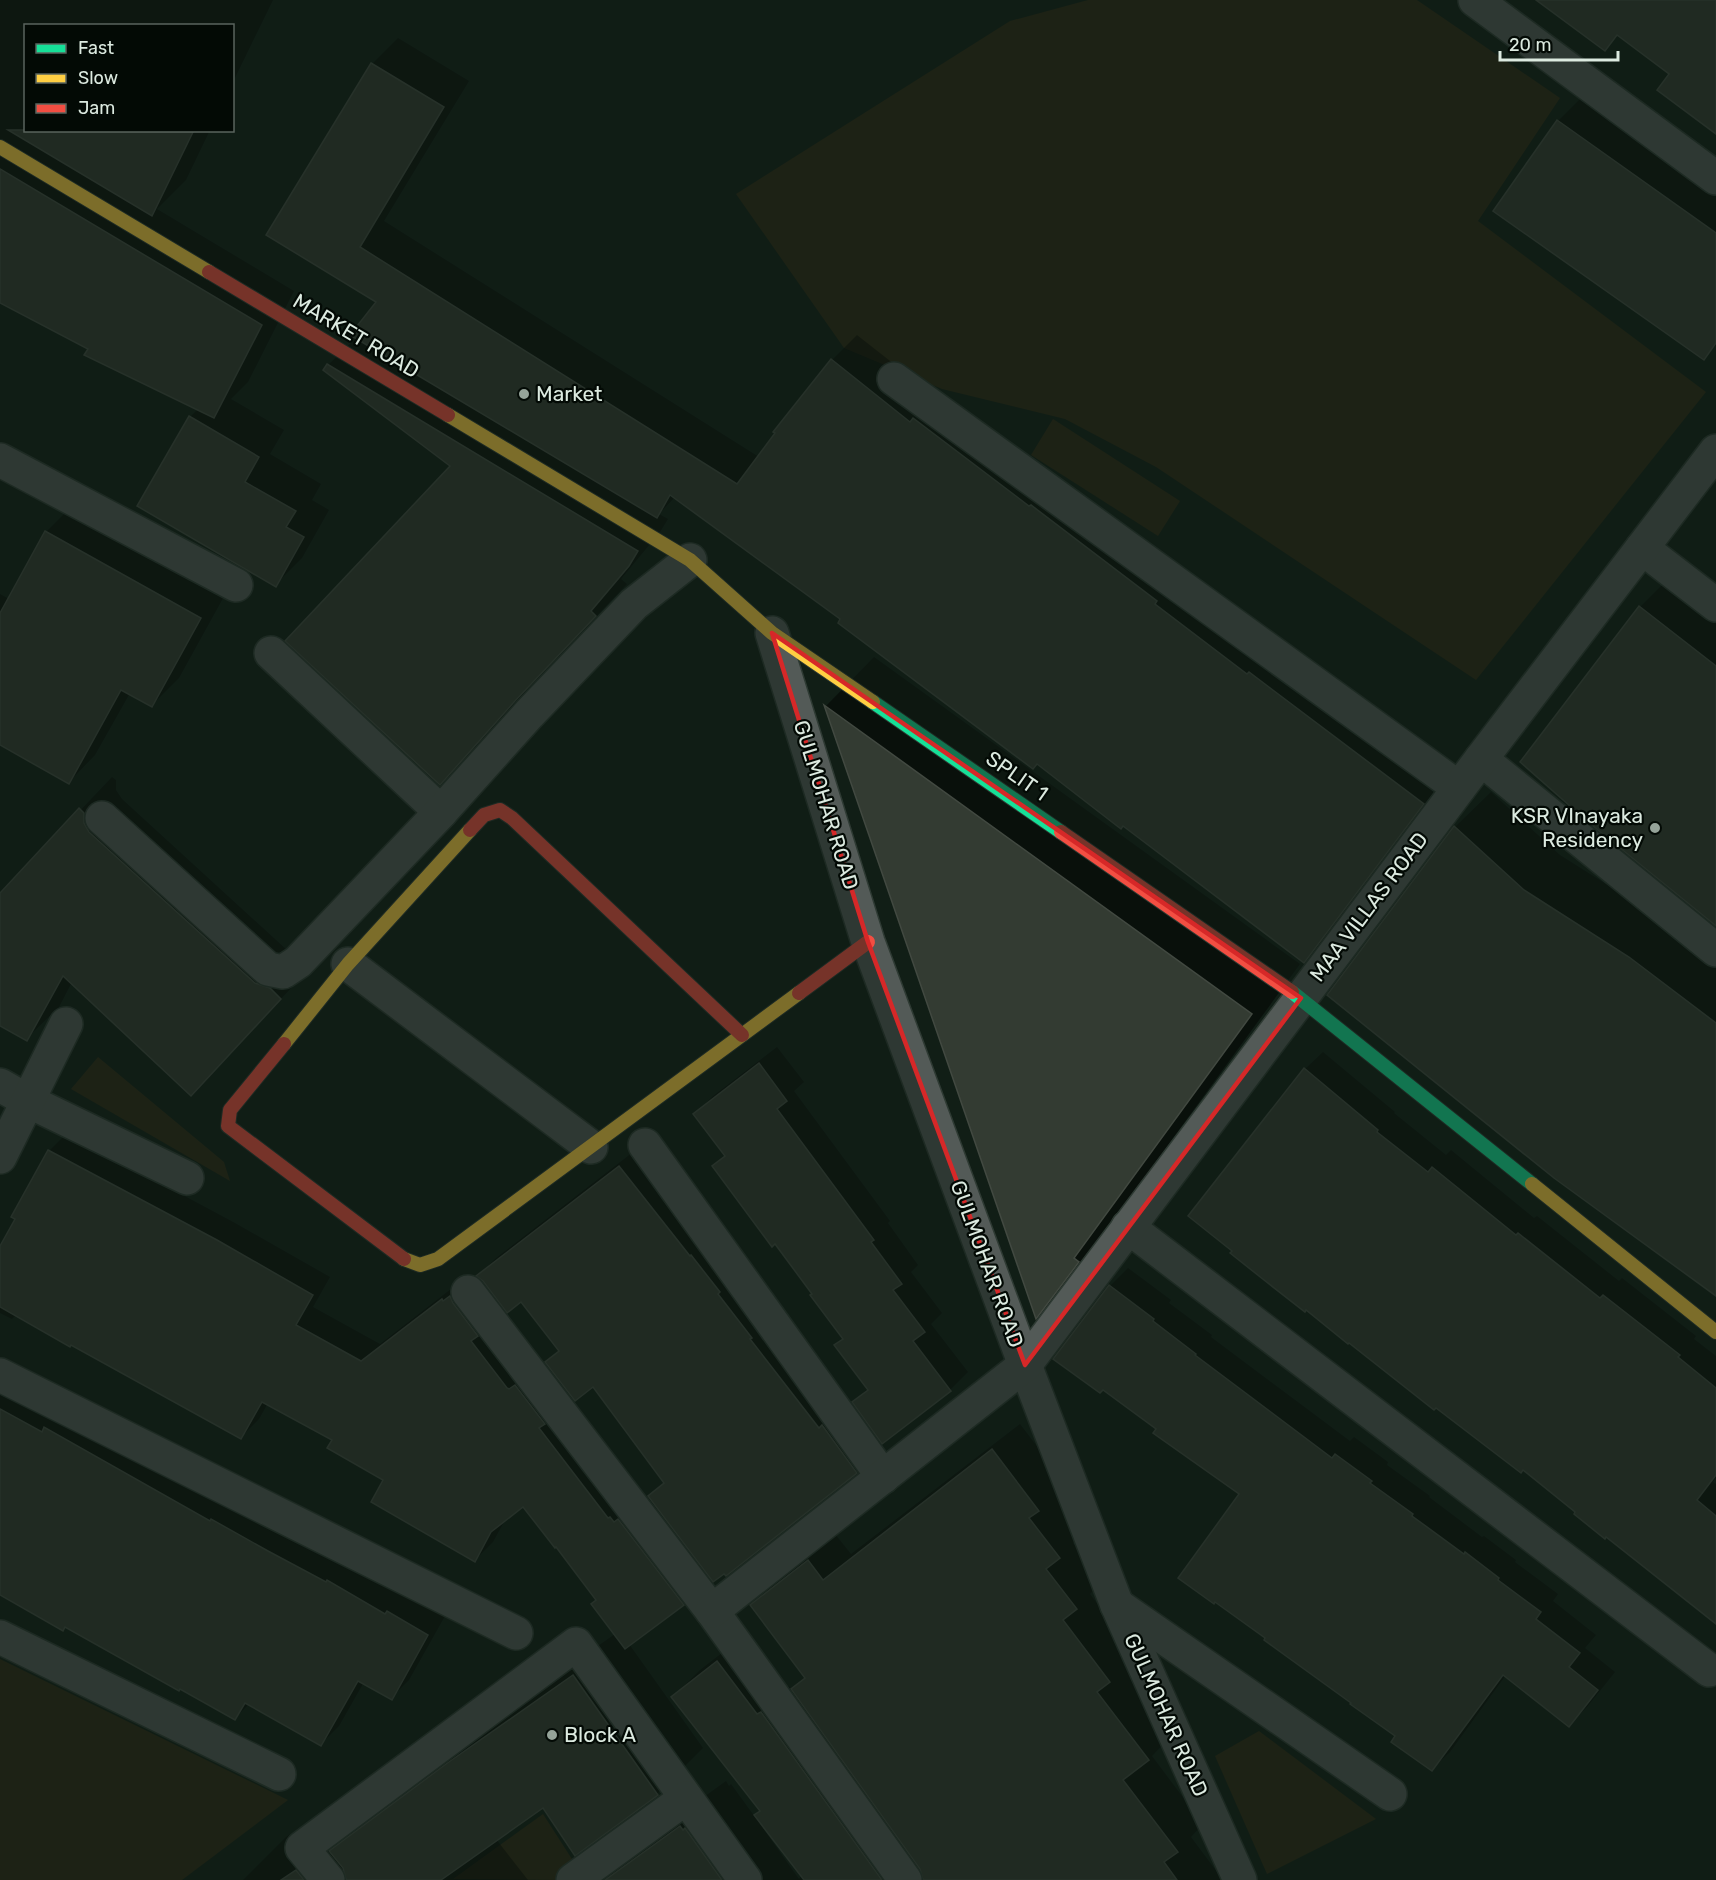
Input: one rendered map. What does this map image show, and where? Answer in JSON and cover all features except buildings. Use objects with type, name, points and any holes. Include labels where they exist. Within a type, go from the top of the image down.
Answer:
[{"type":"street","points":[[1475,0],[1716,178]]},
{"type":"street","name":"MARKET ROAD","points":[[0,147],[690,560]]},
{"type":"street","points":[[894,379],[1459,788]]},
{"type":"street","name":"MAA VILLAS ROAD","points":[[712,1611],[1025,1365],[1716,451]]},
{"type":"street","points":[[0,459],[236,585]]},
{"type":"street","points":[[1642,548],[1716,605]]},
{"type":"street","points":[[102,818],[268,969],[283,972],[298,962],[634,604],[690,560]]},
{"type":"street","name":"SPLIT 1","points":[[690,560],[772,633],[1301,998],[1716,1332]]},
{"type":"street","name":"GULMOHAR ROAD","points":[[772,633],[868,942],[1025,1365],[1117,1605],[1240,1880]]},
{"type":"street","points":[[271,653],[441,812]]},
{"type":"street","points":[[1481,759],[1716,950]]},
{"type":"street","points":[[742,1035],[500,810],[484,815],[348,964],[230,1110],[228,1126],[403,1259],[420,1265],[438,1259],[591,1147],[868,942]]},
{"type":"street","points":[[348,964],[591,1147]]},
{"type":"street","points":[[0,1157],[14,1093],[66,1024]]},
{"type":"street","points":[[14,1093],[187,1178]]},
{"type":"street","points":[[645,1145],[883,1477]]},
{"type":"street","points":[[1128,1227],[1708,1670]]},
{"type":"street","points":[[468,1292],[712,1611],[905,1880]]},
{"type":"street","points":[[0,1375],[516,1633]]},
{"type":"street","points":[[1117,1605],[1390,1794]]},
{"type":"street","points":[[0,1637],[279,1774]]},
{"type":"street","points":[[328,1880],[302,1848],[576,1644],[745,1880]]},
{"type":"street","points":[[573,1880],[686,1798]]},
{"type":"highlighted area","points":[[772,633],[1301,998],[1025,1365],[868,942]]},
{"type":"shaded area","points":[[1088,0],[1417,0],[1560,98],[1478,221],[1706,392],[1476,680],[1156,467],[1065,419],[942,389],[844,348],[736,194],[1010,21]]},
{"type":"shaded area","points":[[1053,419],[1180,501],[1158,536],[1031,455]]},
{"type":"shaded area","points":[[98,1057],[224,1162],[230,1181],[71,1089]]},
{"type":"shaded area","points":[[0,1659],[288,1800],[182,1880],[0,1880]]},
{"type":"shaded area","points":[[1259,1731],[1376,1819],[1267,1874],[1215,1756]]},
{"type":"shaded area","points":[[543,1814],[579,1870],[565,1880],[453,1879]]},
{"type":"traffic: fast","points":[[873,702],[1061,832]]},
{"type":"traffic: fast","points":[[1292,992],[1532,1184]]},
{"type":"traffic: slow","points":[[0,147],[209,272]]},
{"type":"traffic: slow","points":[[448,415],[690,560],[772,633],[873,702]]},
{"type":"traffic: slow","points":[[284,1044],[348,964],[470,830]]},
{"type":"traffic: slow","points":[[404,1259],[420,1265],[438,1259],[799,993]]},
{"type":"traffic: slow","points":[[1532,1184],[1716,1332]]},
{"type":"traffic: jam","points":[[209,272],[448,415]]},
{"type":"traffic: jam","points":[[470,830],[484,815],[500,810],[512,818],[742,1035]]},
{"type":"traffic: jam","points":[[1061,832],[1292,992]]},
{"type":"traffic: jam","points":[[799,993],[868,942]]},
{"type":"traffic: jam","points":[[284,1044],[230,1110],[228,1126],[404,1259]]},
{"type":"place","name":"Market","points":[[524,394]]},
{"type":"place","name":"KSR VInayaka Residency","points":[[1655,828]]},
{"type":"place","name":"Block A","points":[[552,1735]]}]
